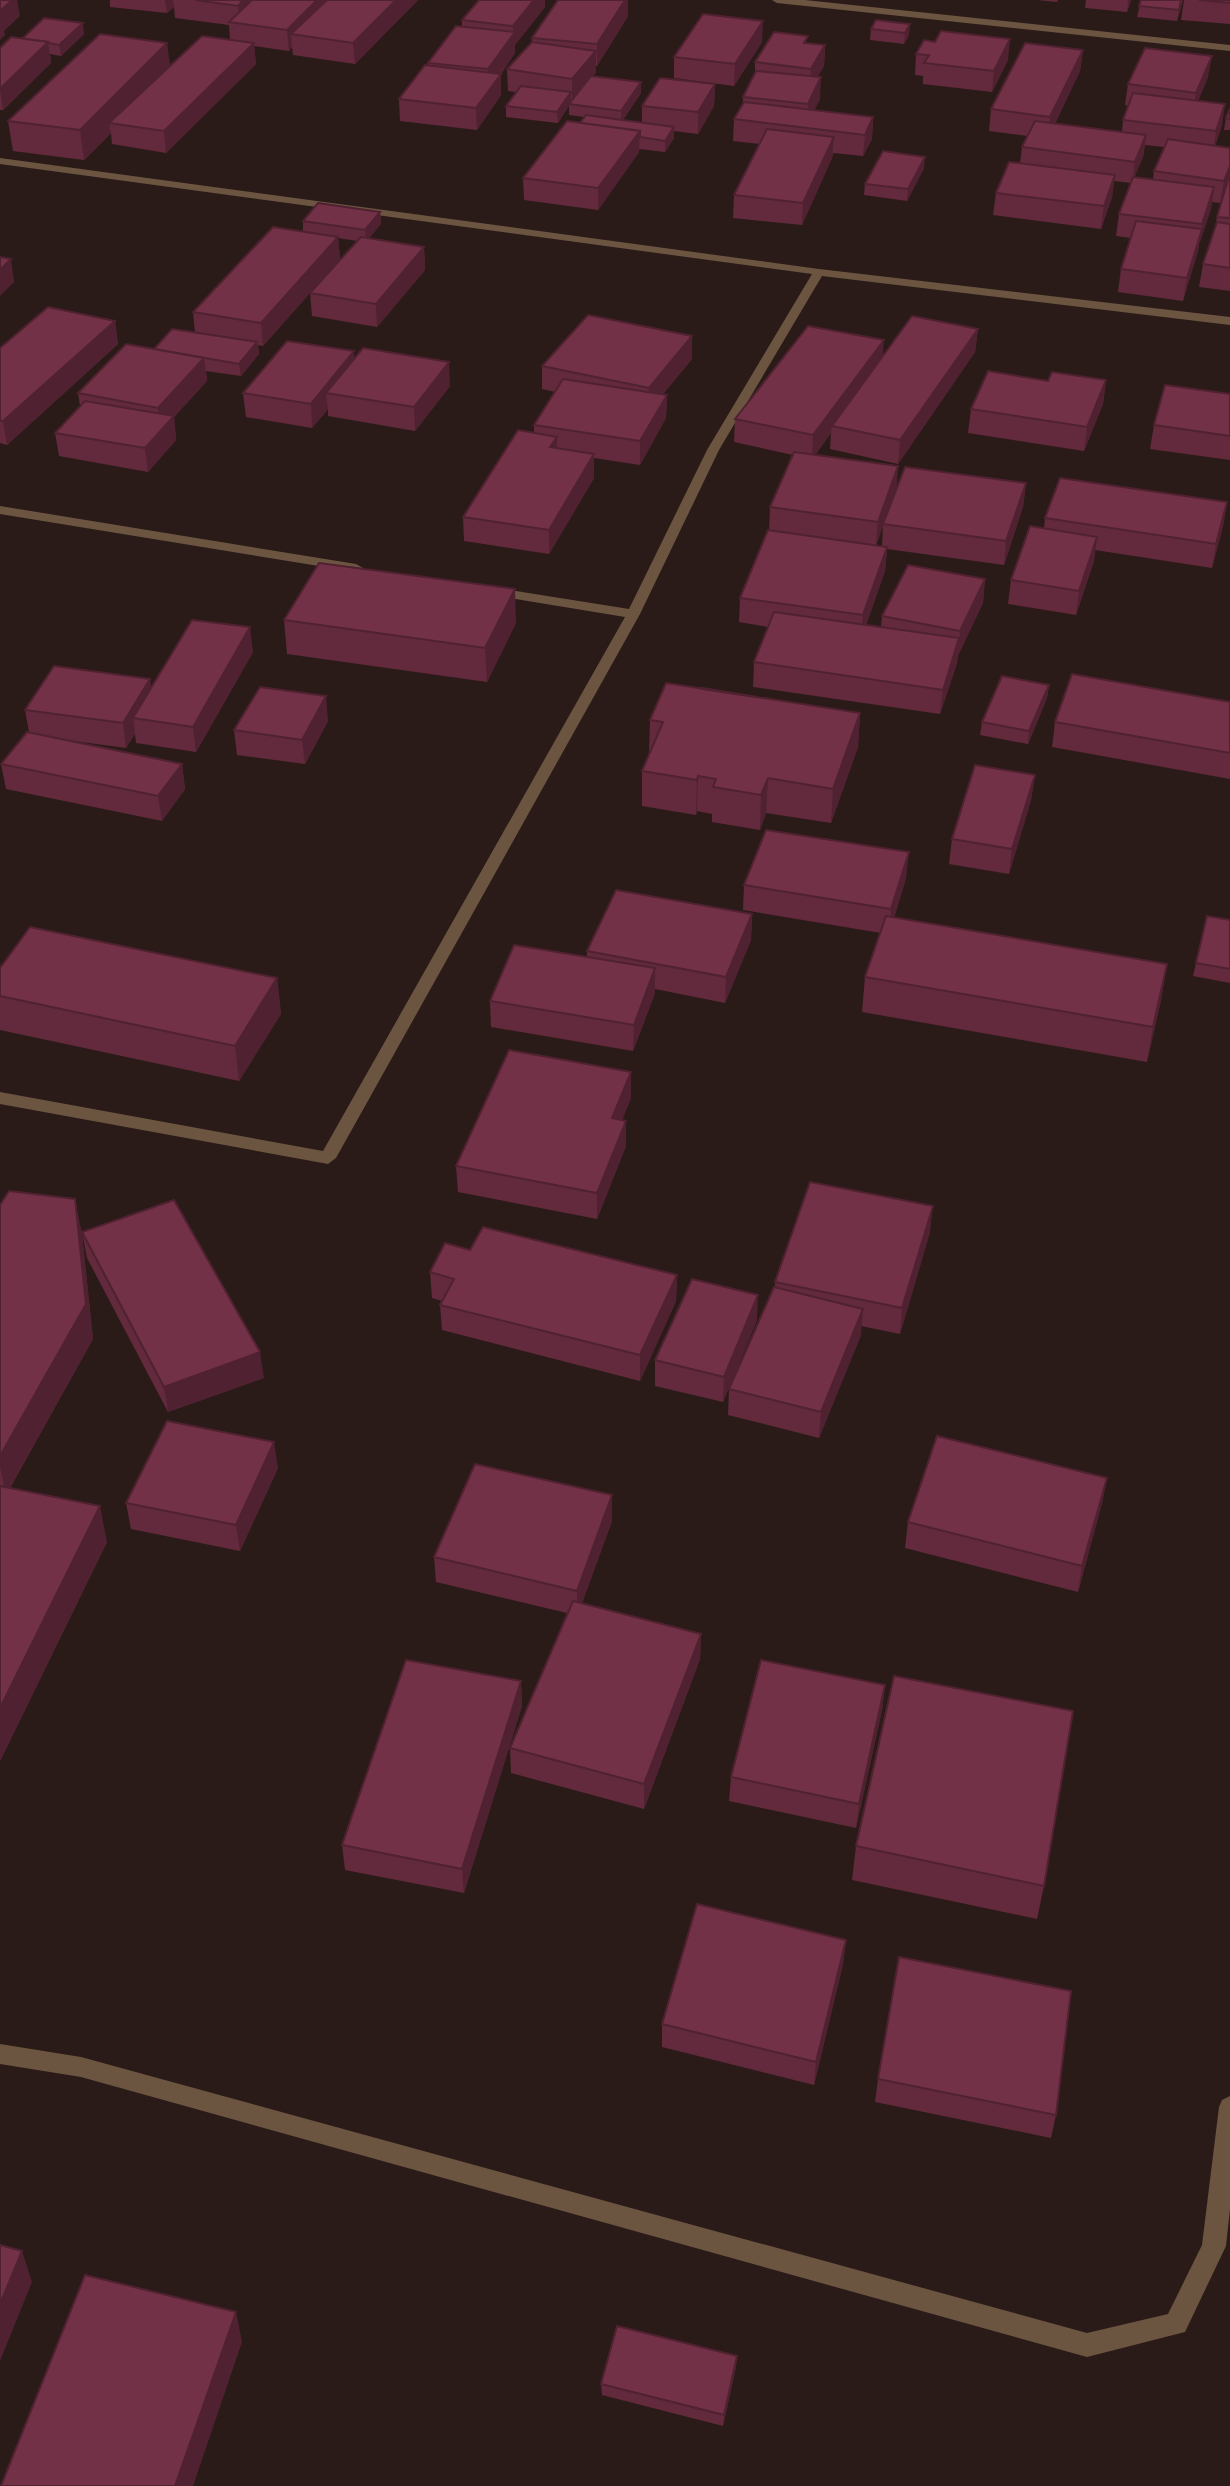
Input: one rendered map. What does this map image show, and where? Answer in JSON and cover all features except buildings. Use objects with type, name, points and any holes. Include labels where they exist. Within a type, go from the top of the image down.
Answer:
[{"type":"street","points":[[777,0],[1230,48]]},
{"type":"street","points":[[0,161],[819,272],[1230,321]]},
{"type":"street","points":[[0,1098],[328,1158],[632,614],[713,450],[819,272]]},
{"type":"street","points":[[0,510],[371,571]]},
{"type":"street","points":[[481,589],[632,614]]},
{"type":"street","points":[[0,2054],[81,2067],[1087,2345],[1176,2324],[1214,2246],[1230,2107]]}]
